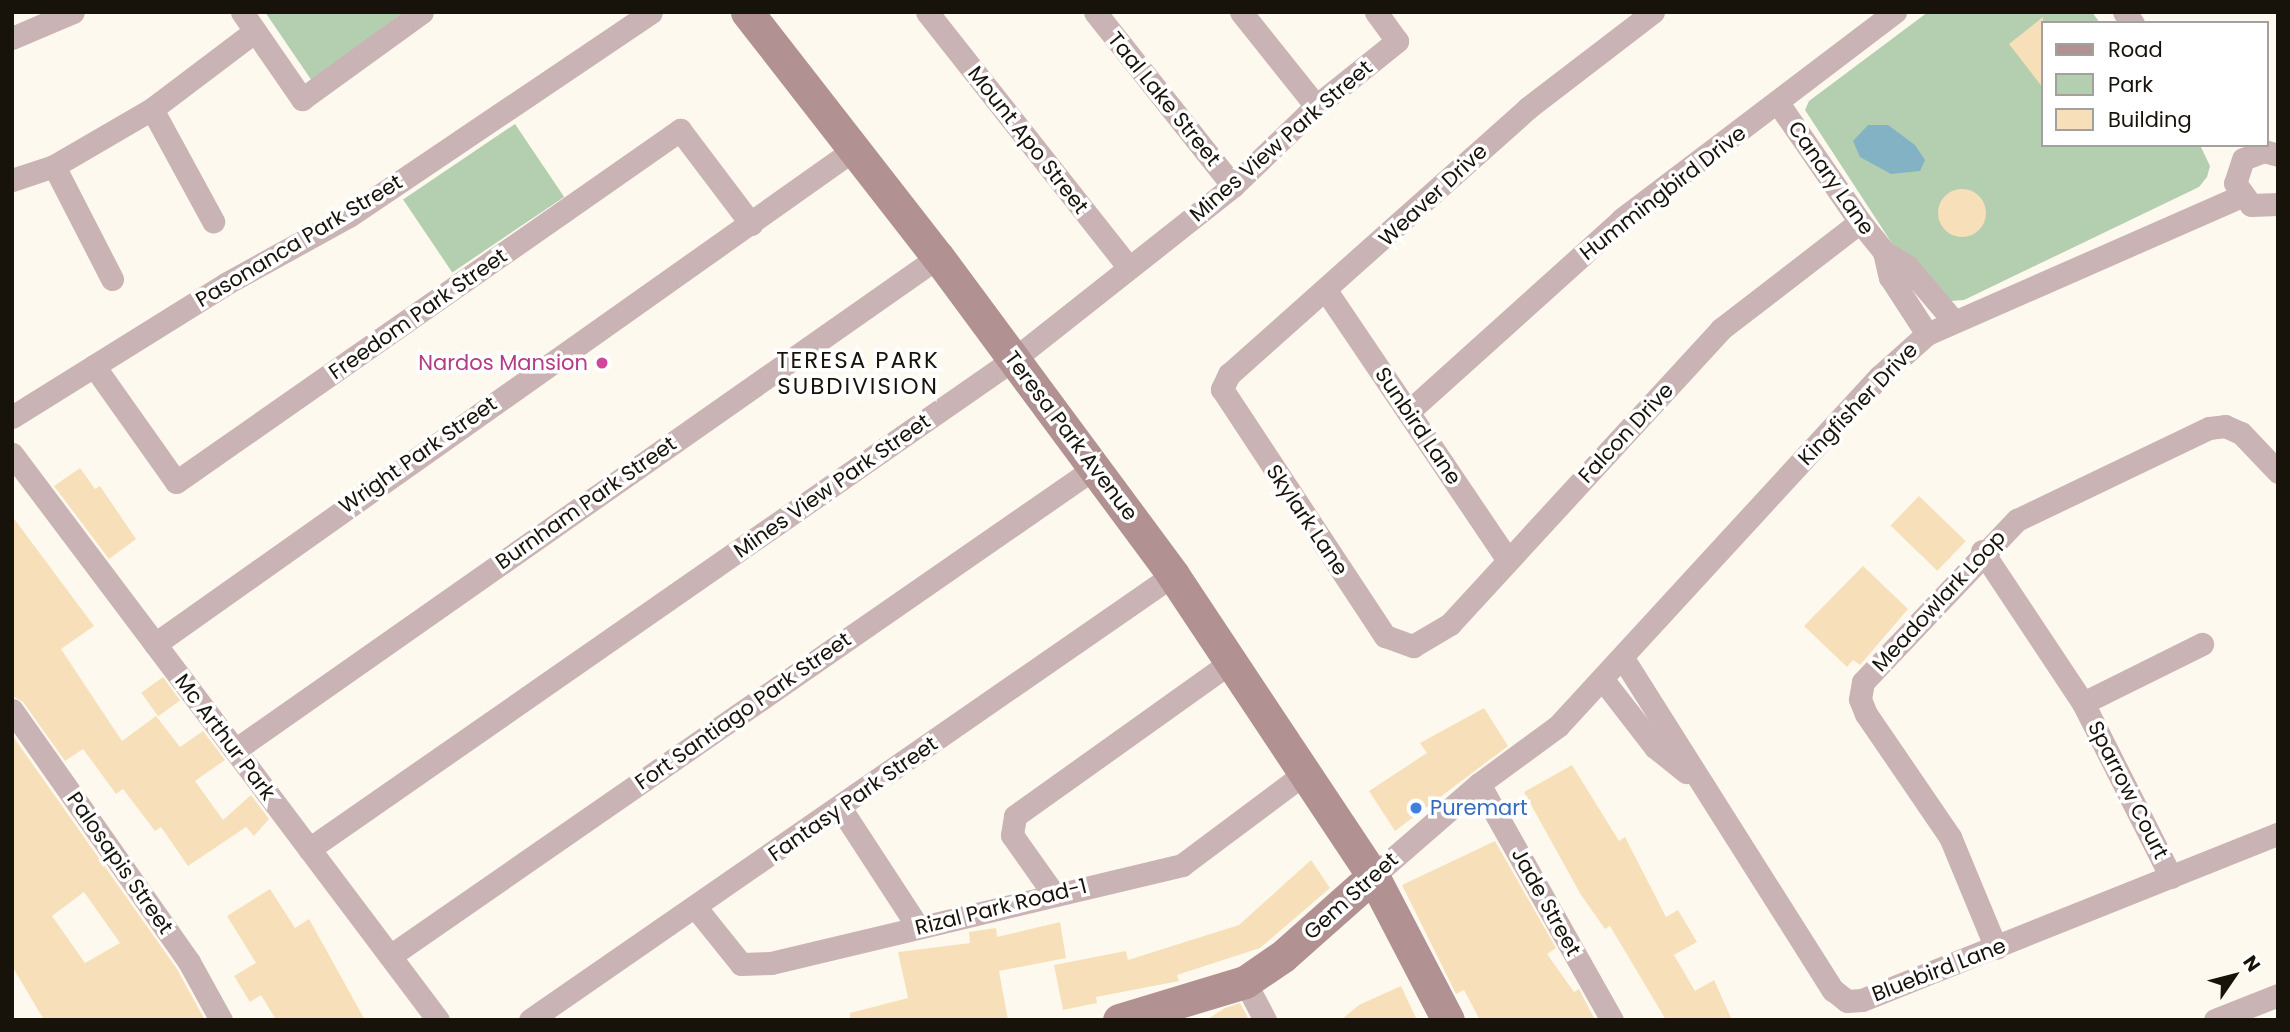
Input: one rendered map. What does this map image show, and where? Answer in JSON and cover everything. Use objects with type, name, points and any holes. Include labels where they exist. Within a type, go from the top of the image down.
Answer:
[{"type":"street","points":[[12,38],[28,20],[73,12]]},
{"type":"street","points":[[12,180],[54,166],[152,109],[248,22],[302,99],[422,12]]},
{"type":"street","name":"Pasonanca Park Street","points":[[12,416],[349,216],[651,12]]},
{"type":"street","name":"Teresa Park Avenue","points":[[747,12],[856,148],[1096,467],[1173,575],[1373,876],[1448,1020]]},
{"type":"street","name":"Mount Apo Street","points":[[927,12],[1129,268]]},
{"type":"street","name":"Taal Lake Street","points":[[1095,12],[1233,186]]},
{"type":"street","points":[[1241,12],[1315,106]]},
{"type":"street","name":"Mines View Park Street","points":[[309,849],[1014,359],[1233,186],[1315,106],[1397,41],[1376,12]]},
{"type":"street","name":"Weaver Drive","points":[[1222,389],[1229,374],[1327,292],[1528,108],[1653,12]]},
{"type":"street","name":"Hummingbird Drive","points":[[1408,412],[1622,219],[1779,103],[1895,12]]},
{"type":"street","name":"Canary Lane","points":[[1779,103],[1860,222],[1884,252],[1907,266],[1952,319]]},
{"type":"street","points":[[152,109],[213,221]]},
{"type":"street","name":"Freedom Park Street","points":[[94,366],[176,482],[680,130],[751,224]]},
{"type":"street","name":"Wright Park Street","points":[[155,644],[856,148]]},
{"type":"street","points":[[2278,155],[2264,151],[2238,152],[2235,183],[2241,196],[2264,208],[2278,204]]},
{"type":"street","points":[[54,166],[112,279]]},
{"type":"street","name":"Kingfisher Drive","points":[[1558,726],[1624,660],[1880,376],[1927,334],[1952,319],[2241,196]]},
{"type":"street","name":"Falcon Drive","points":[[1399,644],[1413,646],[1450,624],[1721,329],[1860,222]]},
{"type":"street","name":"Canary Lane","points":[[1884,252],[1890,277],[1927,334]]},
{"type":"street","name":"Burnham Park Street","points":[[234,750],[938,257]]},
{"type":"street","name":"Sunbird Lane","points":[[1327,292],[1508,560]]},
{"type":"street","name":"Skylark Lane","points":[[1222,389],[1385,636],[1399,644]]},
{"type":"street","name":"Meadowlark Loop","points":[[1996,948],[1950,837],[1860,699],[1863,682],[1982,551],[2017,520],[2209,428],[2225,426],[2241,433],[2278,472]]},
{"type":"street","name":"Mc Arthur Park","points":[[12,454],[438,1020]]},
{"type":"street","name":"Fort Santiago Park Street","points":[[390,956],[1096,467]]},
{"type":"street","name":"Sparrow Court","points":[[1982,551],[2083,703],[2171,877]]},
{"type":"street","name":"Fantasy Park Street","points":[[530,1020],[841,809],[1173,575]]},
{"type":"street","name":"Sparrow Court","points":[[2083,703],[2202,644]]},
{"type":"street","name":"Bluebird Lane","points":[[1624,660],[1697,781],[1833,990],[1847,1001],[1862,1000],[2278,834]]},
{"type":"street","points":[[1052,892],[1012,835],[1015,816],[1232,661]]},
{"type":"street","name":"Bluebird Lane","points":[[1603,680],[1656,747],[1697,781]]},
{"type":"street","name":"Palosapis Street","points":[[12,710],[174,940],[221,1020]]},
{"type":"street","name":"Gem Street","points":[[1119,1020],[1245,982],[1283,956],[1479,784],[1558,726]]},
{"type":"street","name":"Rizal Park Road-1","points":[[696,908],[729,955],[757,966],[1052,892],[1182,865],[1305,773]]},
{"type":"street","name":"Jade Street","points":[[1479,784],[1612,1020]]},
{"type":"street","points":[[841,809],[918,927]]},
{"type":"street","points":[[1245,982],[1265,1020]]},
{"type":"street","points":[[2215,1020],[2278,995]]},
{"type":"green space","points":[[265,12],[404,12],[312,81]]},
{"type":"green space","points":[[1928,12],[2092,12],[2099,21],[2042,21],[2042,147],[2201,147],[2210,166],[2207,177],[2199,187],[1964,300],[1951,301],[1899,254],[1805,110],[1809,101]]},
{"type":"green space","points":[[515,124],[564,197],[452,272],[403,199]]},
{"type":"water","points":[[1868,125],[1888,125],[1915,145],[1925,160],[1920,171],[1891,174],[1860,157],[1853,141]]},
{"type":"building","points":[[2043,17],[2042,87],[2009,44]]},
{"type":"building","points":[[1962,189],[1971,190],[1979,196],[1985,204],[1985,222],[1979,230],[1971,236],[1962,237],[1953,236],[1945,230],[1939,222],[1938,213],[1939,204],[1945,196],[1953,190]]},
{"type":"building","points":[[80,468],[95,489],[100,486],[136,539],[109,559],[54,486]]},
{"type":"building","points":[[1919,496],[1966,541],[1937,571],[1891,525]]},
{"type":"building","points":[[12,516],[94,626],[61,649],[122,741],[156,716],[180,747],[203,731],[225,760],[195,781],[223,820],[251,795],[269,819],[254,836],[246,827],[188,866],[161,827],[155,831],[123,789],[116,794],[83,749],[65,761],[23,702],[12,696]]},
{"type":"building","points":[[1863,566],[1908,609],[1860,665],[1853,660],[1847,667],[1804,626]]},
{"type":"building","points":[[163,677],[180,700],[158,716],[141,693]]},
{"type":"building","points":[[1484,708],[1508,746],[1395,831],[1369,791],[1427,753],[1420,743]]},
{"type":"building","points":[[12,735],[177,969],[205,1020],[44,1020],[12,966]],"holes":[[[84,892],[120,943],[85,963],[52,916]]]},
{"type":"building","points":[[1572,765],[1619,841],[1625,837],[1666,917],[1678,910],[1697,942],[1674,955],[1695,991],[1714,980],[1732,1020],[1666,1020],[1610,926],[1605,929],[1581,895],[1524,792]]},
{"type":"building","points":[[1495,841],[1556,948],[1547,954],[1574,992],[1579,989],[1595,1020],[1480,1020],[1464,990],[1456,994],[1402,885]]},
{"type":"building","points":[[1311,860],[1330,888],[1260,948],[1177,975],[1179,981],[1096,997],[1097,1003],[1063,1010],[1054,965],[1126,951],[1128,960],[1239,925]]},
{"type":"building","points":[[270,889],[295,928],[309,919],[365,1020],[276,1020],[261,995],[250,1002],[234,976],[256,963],[227,916]]},
{"type":"building","points":[[1060,922],[1066,958],[999,971],[1008,1020],[850,1020],[850,1013],[908,998],[898,952],[970,943],[969,932],[996,928],[997,937]]},
{"type":"building","points":[[1401,986],[1417,1020],[1341,1020],[1359,1005]]},
{"type":"building","points":[[1240,1003],[1249,1020],[1206,1020],[1225,1008]]},
{"type":"place","name":"Nardos Mansion","points":[[602,363]]},
{"type":"place","name":"Puremart","points":[[1416,808]]},
{"type":"district","name":"TERESA PARK SUBDIVISION","points":[[858,373]]}]
